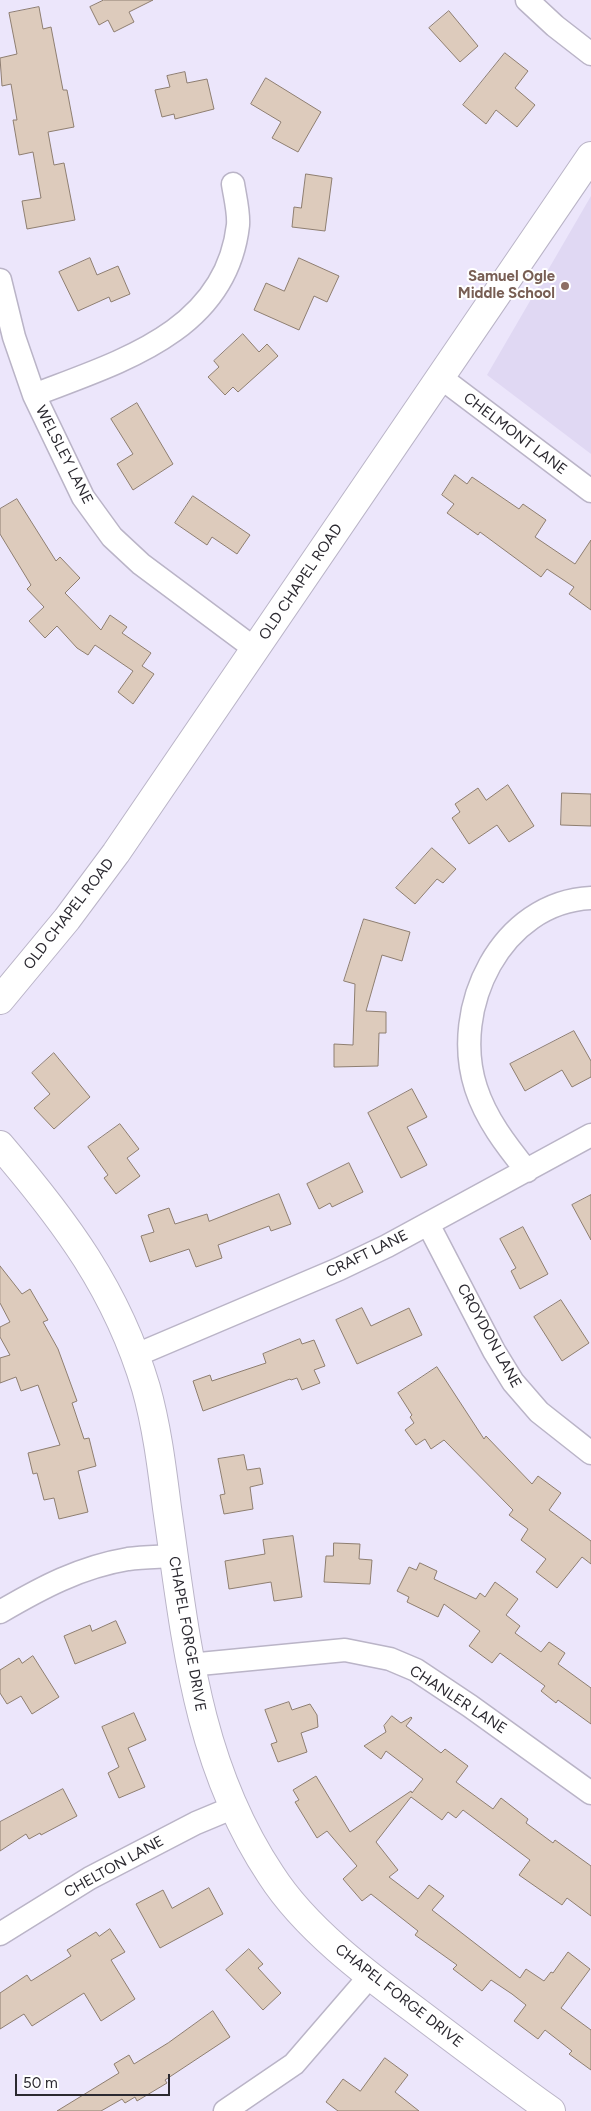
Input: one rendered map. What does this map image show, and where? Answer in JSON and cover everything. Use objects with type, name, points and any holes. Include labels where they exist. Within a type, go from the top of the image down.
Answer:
[{"type":"street","points":[[527,0],[555,26],[591,54]]},
{"type":"street","name":"OLD CHAPEL ROAD","points":[[0,1000],[67,919],[116,853],[591,156]]},
{"type":"street","points":[[34,395],[135,354],[167,338],[193,317],[214,289],[232,258],[238,223],[234,184]]},
{"type":"street","name":"WELSLEY LANE","points":[[0,280],[14,337],[34,395],[83,498],[112,538],[183,597],[255,649]]},
{"type":"street","name":"CHELMONT LANE","points":[[440,377],[591,491]]},
{"type":"street","points":[[527,1171],[506,1145],[486,1113],[476,1087],[468,1040],[471,1016],[478,987],[509,937],[544,911],[561,903],[591,898]]},
{"type":"street","name":"CRAFT LANE","points":[[134,1356],[339,1269],[428,1224],[591,1135]]},
{"type":"street","name":"CHAPEL FORGE DRIVE","points":[[0,1145],[65,1224],[86,1255],[104,1286],[146,1388],[154,1426],[189,1665],[202,1719],[232,1808],[273,1879],[326,1938],[370,1976],[551,2111]]},
{"type":"street","name":"CROYDON LANE","points":[[428,1224],[494,1351],[513,1382],[539,1412],[591,1452]]},
{"type":"street","points":[[0,1612],[39,1589],[86,1569],[130,1558],[174,1556]]},
{"type":"street","name":"CHANLER LANE","points":[[189,1665],[345,1650],[390,1659],[416,1670],[470,1706],[591,1793]]},
{"type":"street","name":"CHELTON LANE","points":[[0,1934],[105,1869],[196,1823],[232,1808]]},
{"type":"street","points":[[225,2111],[294,2064],[370,1976]]},
{"type":"shaded area","name":"Samuel Ogle Middle School","points":[[591,196],[591,454],[487,375]]},
{"type":"building","points":[[104,0],[153,0],[129,12],[134,22],[114,32],[108,20],[99,25],[90,7]]},
{"type":"building","points":[[39,7],[43,29],[51,27],[63,90],[67,90],[74,127],[48,132],[54,165],[64,163],[75,220],[27,229],[22,201],[41,198],[33,152],[19,155],[13,120],[17,120],[11,84],[2,86],[0,58],[17,54],[9,13]]},
{"type":"building","points":[[449,11],[478,46],[460,62],[429,28]]},
{"type":"building","points":[[505,53],[528,71],[515,88],[535,105],[517,127],[496,110],[486,124],[463,105]]},
{"type":"building","points":[[185,72],[187,83],[207,79],[214,109],[175,119],[174,114],[162,117],[155,90],[170,87],[167,76]]},
{"type":"building","points":[[266,78],[321,112],[298,152],[272,138],[281,122],[251,104]]},
{"type":"building","points":[[306,174],[332,178],[325,231],[292,227],[294,207],[301,208]]},
{"type":"building","points":[[90,258],[97,275],[118,266],[130,294],[111,302],[109,297],[78,311],[59,272]]},
{"type":"building","points":[[299,258],[339,276],[327,302],[314,296],[299,330],[254,310],[266,283],[284,291]]},
{"type":"building","points":[[243,334],[259,352],[267,344],[278,356],[238,392],[233,387],[225,395],[208,377],[219,367],[214,361]]},
{"type":"building","points":[[137,403],[173,464],[133,490],[117,464],[133,454],[111,419]]},
{"type":"building","points":[[455,475],[467,484],[472,477],[519,509],[523,504],[546,520],[535,537],[575,564],[591,540],[591,610],[569,594],[574,587],[547,569],[541,577],[480,532],[478,535],[447,513],[454,504],[442,495]]},
{"type":"building","points":[[193,496],[250,535],[237,554],[212,537],[207,545],[175,523]]},
{"type":"building","points":[[17,499],[56,561],[60,557],[80,578],[65,593],[101,630],[110,615],[127,627],[122,633],[151,653],[142,666],[154,674],[133,704],[118,692],[133,671],[95,645],[88,655],[77,648],[57,626],[45,638],[29,621],[44,607],[27,589],[31,585],[0,534],[0,509]]},
{"type":"building","points":[[508,785],[534,826],[509,842],[497,825],[469,844],[452,818],[460,812],[455,804],[478,788],[486,800]]},
{"type":"building","points":[[562,793],[591,794],[591,826],[561,825]]},
{"type":"building","points":[[432,848],[456,869],[443,883],[437,879],[415,904],[396,888]]},
{"type":"building","points":[[364,919],[410,932],[402,961],[382,955],[366,1011],[386,1012],[386,1033],[379,1033],[378,1066],[334,1067],[334,1044],[353,1045],[355,984],[344,981]]},
{"type":"building","points":[[574,1031],[591,1061],[591,1077],[572,1087],[562,1070],[525,1091],[510,1064]]},
{"type":"building","points":[[54,1053],[90,1097],[54,1129],[34,1108],[50,1094],[32,1073]]},
{"type":"building","points":[[412,1089],[427,1117],[407,1127],[427,1165],[401,1178],[368,1113]]},
{"type":"building","points":[[120,1124],[139,1149],[127,1158],[140,1176],[116,1194],[104,1178],[108,1175],[88,1147]]},
{"type":"building","points":[[349,1163],[363,1192],[332,1207],[330,1203],[319,1209],[307,1184]]},
{"type":"building","points":[[279,1194],[291,1224],[271,1231],[269,1226],[218,1245],[222,1258],[196,1267],[189,1249],[150,1262],[141,1236],[154,1232],[148,1215],[169,1208],[175,1224],[207,1214],[209,1221]]},
{"type":"building","points":[[591,1195],[591,1240],[572,1205]]},
{"type":"building","points":[[523,1227],[548,1274],[520,1289],[511,1271],[516,1268],[500,1239]]},
{"type":"building","points":[[0,1266],[22,1294],[30,1289],[48,1320],[43,1322],[58,1349],[77,1401],[72,1403],[84,1439],[89,1438],[96,1466],[78,1471],[88,1512],[59,1519],[54,1498],[44,1500],[37,1473],[33,1474],[28,1453],[60,1445],[38,1385],[21,1391],[16,1377],[0,1383],[0,1358],[10,1355],[0,1337],[0,1327],[10,1322],[0,1303]]},
{"type":"building","points":[[561,1300],[589,1343],[562,1361],[534,1317]]},
{"type":"building","points":[[362,1308],[371,1326],[409,1308],[422,1335],[357,1364],[336,1320]]},
{"type":"building","points":[[300,1339],[302,1344],[314,1340],[325,1366],[314,1370],[320,1383],[302,1390],[297,1378],[290,1379],[203,1411],[193,1381],[210,1375],[212,1381],[266,1363],[263,1354]]},
{"type":"building","points":[[437,1367],[484,1439],[486,1436],[532,1484],[538,1476],[561,1493],[549,1510],[591,1541],[591,1564],[582,1557],[557,1588],[536,1572],[546,1559],[521,1540],[528,1529],[509,1515],[513,1510],[444,1440],[431,1449],[425,1439],[416,1445],[405,1430],[414,1423],[410,1417],[412,1415],[398,1393]]},
{"type":"building","points":[[244,1455],[247,1470],[260,1468],[263,1484],[250,1487],[253,1509],[224,1514],[220,1495],[225,1494],[218,1459]]},
{"type":"building","points":[[293,1536],[302,1597],[274,1601],[271,1582],[229,1589],[225,1561],[265,1554],[263,1540]]},
{"type":"building","points":[[334,1543],[360,1544],[359,1559],[372,1560],[370,1584],[324,1582],[326,1556],[333,1556]]},
{"type":"building","points":[[420,1563],[437,1571],[434,1579],[476,1599],[480,1593],[485,1597],[495,1582],[518,1599],[506,1615],[520,1626],[515,1633],[541,1652],[549,1642],[565,1653],[558,1664],[591,1688],[591,1724],[558,1700],[556,1703],[541,1691],[545,1686],[500,1653],[492,1663],[469,1646],[480,1631],[444,1604],[438,1617],[407,1602],[409,1597],[397,1591],[409,1567],[416,1570]]},
{"type":"building","points":[[116,1621],[126,1643],[75,1664],[64,1636],[90,1625],[92,1631]]},
{"type":"building","points":[[33,1656],[59,1697],[32,1714],[21,1696],[7,1704],[0,1693],[0,1670],[19,1658],[22,1663]]},
{"type":"building","points":[[289,1702],[292,1710],[310,1704],[317,1715],[318,1727],[301,1733],[307,1752],[278,1762],[271,1744],[277,1742],[265,1710]]},
{"type":"building","points":[[134,1713],[146,1740],[128,1748],[145,1787],[119,1798],[108,1773],[119,1767],[102,1727]]},
{"type":"building","points":[[392,1716],[401,1723],[411,1717],[406,1726],[441,1753],[445,1749],[468,1766],[456,1782],[493,1809],[501,1798],[528,1819],[526,1823],[553,1843],[555,1840],[591,1866],[591,1916],[567,1898],[562,1905],[519,1875],[530,1860],[463,1810],[456,1818],[448,1812],[442,1820],[411,1797],[376,1842],[398,1870],[389,1877],[418,1899],[429,1885],[444,1896],[432,1910],[520,1978],[526,1969],[544,1981],[551,1972],[553,1973],[568,1952],[590,1969],[561,2008],[591,2030],[591,2070],[569,2054],[572,2051],[545,2030],[538,2039],[514,2021],[526,2005],[512,1994],[491,1980],[482,1991],[453,1969],[457,1965],[415,1935],[418,1931],[371,1894],[362,1901],[343,1879],[357,1866],[327,1831],[317,1838],[295,1802],[299,1800],[293,1790],[316,1776],[350,1832],[411,1791],[412,1793],[423,1779],[386,1751],[381,1759],[364,1746],[386,1732],[384,1726]]},
{"type":"building","points":[[63,1789],[77,1816],[41,1835],[40,1833],[29,1839],[26,1834],[0,1851],[0,1822]]},
{"type":"building","points":[[209,1888],[223,1914],[160,1948],[136,1904],[163,1890],[172,1908]]},
{"type":"building","points":[[110,1929],[125,1952],[111,1960],[135,1999],[101,2021],[84,1993],[32,2026],[24,2014],[0,2029],[0,1993],[27,1975],[31,1981],[71,1956],[67,1950],[96,1932],[99,1936]]},
{"type":"building","points":[[249,1949],[263,1964],[258,1968],[281,1993],[263,2010],[226,1970]]},
{"type":"building","points":[[213,2011],[230,2037],[165,2080],[167,2083],[137,2101],[135,2097],[125,2103],[122,2099],[101,2111],[57,2111],[119,2073],[114,2064],[129,2055],[134,2064],[168,2043]]},
{"type":"building","points":[[385,2058],[408,2075],[395,2092],[419,2111],[338,2111],[326,2102],[343,2079],[360,2091]]},
{"type":"place","name":"Samuel Ogle Middle School","points":[[565,286]]}]
